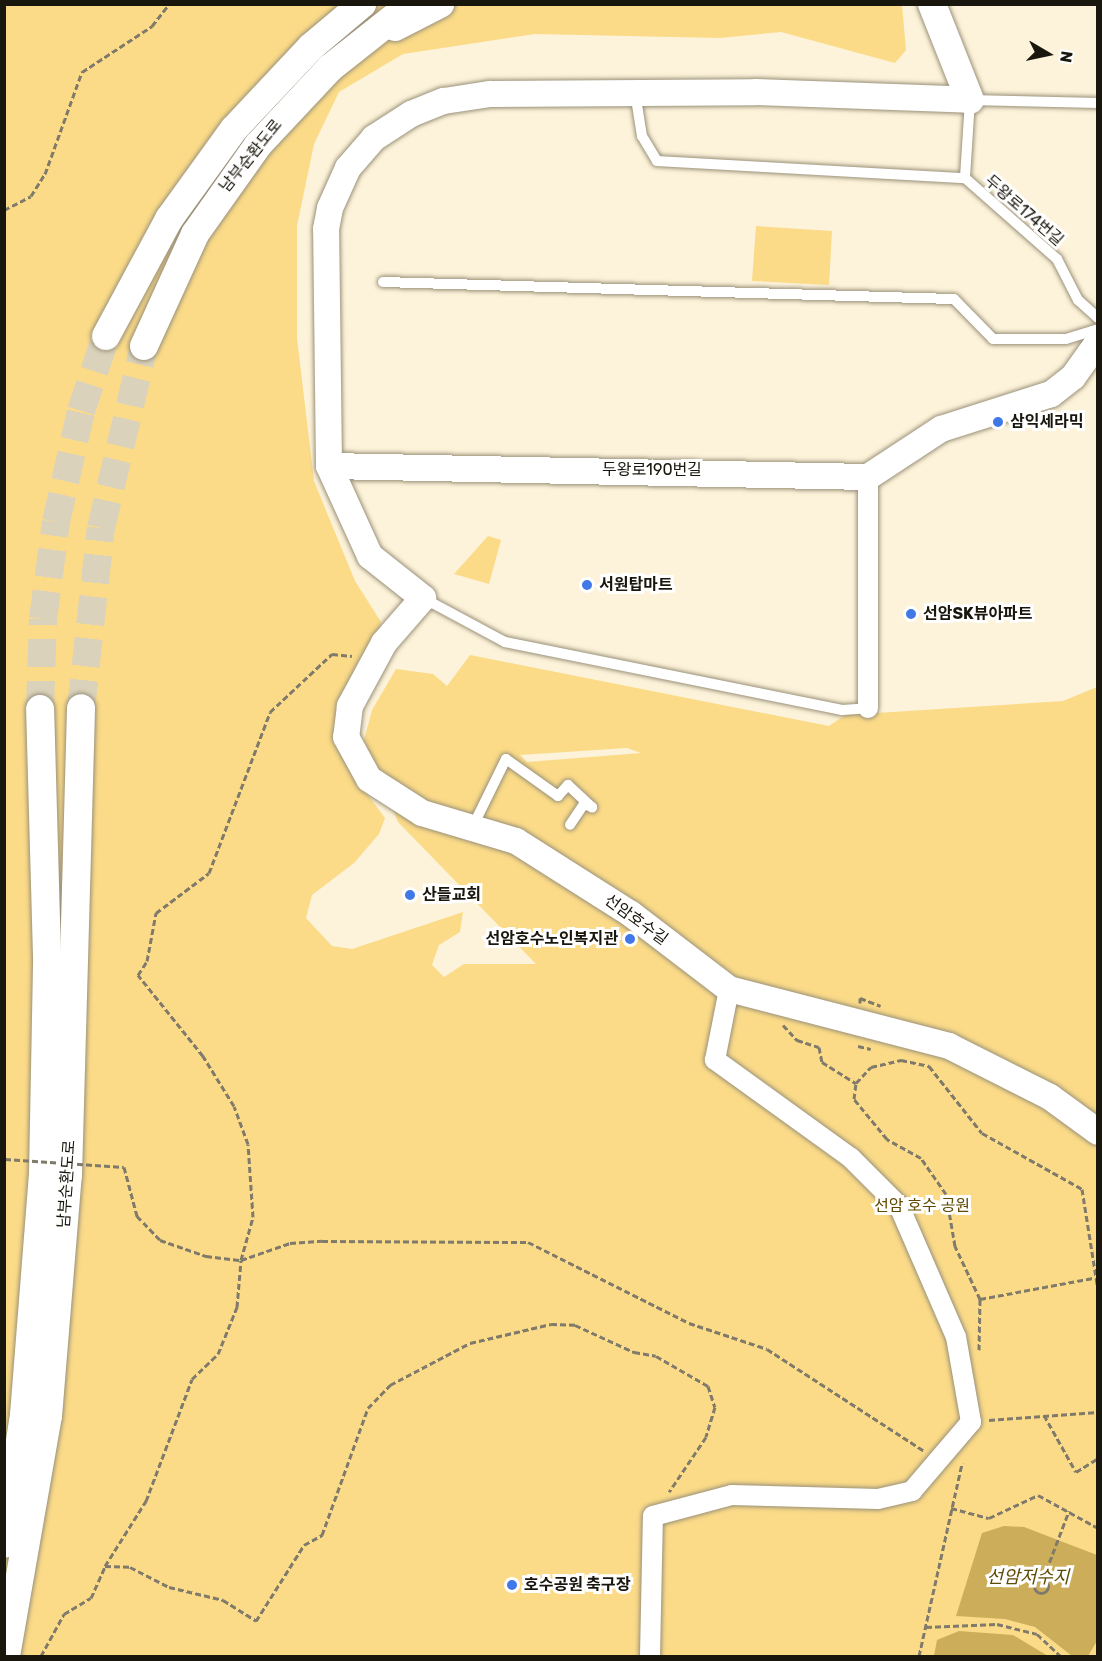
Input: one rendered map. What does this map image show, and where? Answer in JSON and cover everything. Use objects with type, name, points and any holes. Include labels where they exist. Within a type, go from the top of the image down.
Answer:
[{"type":"main road","points":[[275,83],[351,4]]},
{"type":"main road","name":"남부순환도로","points":[[106,336],[169,219],[234,129],[275,83],[362,4]]},
{"type":"main road","name":"남부순환도로","points":[[144,346],[176,271],[222,192],[330,68],[411,4]]},
{"type":"main road","points":[[330,68],[440,4]]},
{"type":"main road","points":[[932,4],[970,100]]},
{"type":"main road","name":"남부순환도로","points":[[6,1656],[47,1426],[68,1186],[81,708]]},
{"type":"main road","name":"남부순환도로","points":[[4,1544],[24,1414],[43,1174],[47,980],[40,709]]},
{"type":"street","points":[[423,598],[370,556],[329,466],[326,229],[348,168],[374,138],[444,101],[490,94],[635,92],[970,100]]},
{"type":"street","points":[[868,708],[868,477],[941,429],[1051,394],[1073,377],[1098,342]]},
{"type":"street","name":"두왕로190번길","points":[[329,466],[868,477]]},
{"type":"street","name":"선암호수길","points":[[423,598],[366,670],[350,706],[345,737],[369,779],[422,813],[516,841],[631,914],[729,989],[933,1040],[1050,1097],[1098,1132]]},
{"type":"street","points":[[650,1656],[653,1516],[732,1495],[878,1499],[912,1491],[971,1422],[956,1337],[899,1206],[851,1158],[715,1060],[729,989]]},
{"type":"lane","points":[[635,92],[642,136],[657,161],[965,178]]},
{"type":"lane","points":[[970,100],[1098,103]]},
{"type":"lane","name":"두왕로174번길","points":[[970,100],[965,178],[1057,260],[1078,300],[1098,318]]},
{"type":"lane","points":[[382,282],[954,299],[993,339],[1066,339],[1098,329]]},
{"type":"lane","points":[[423,598],[505,642],[849,711],[868,708]]},
{"type":"lane","points":[[472,828],[506,759],[558,796],[568,785],[592,807],[585,804],[570,825]]},
{"type":"path","points":[[4,210],[31,196],[45,174],[82,72],[152,26],[169,4]]},
{"type":"path","points":[[41,1656],[64,1614],[91,1598],[105,1566],[146,1501],[192,1379],[224,1341],[237,1307],[240,1260],[253,1216],[244,1134],[215,1072],[138,975],[147,961],[156,912],[208,873],[270,712],[332,654],[354,656],[366,670]]},
{"type":"path","points":[[777,1020],[797,1040],[819,1047],[822,1062],[856,1083]]},
{"type":"path","points":[[982,1133],[1082,1189],[1093,1278],[1098,1290]]},
{"type":"path","points":[[4,1159],[124,1167],[137,1216],[160,1240],[206,1256],[240,1260],[290,1243],[528,1242],[689,1323],[767,1349],[908,1438],[936,1465]]},
{"type":"path","points":[[980,1299],[1093,1278]]},
{"type":"path","points":[[105,1566],[130,1567],[169,1587],[223,1600],[256,1621],[304,1545],[322,1535],[368,1408],[390,1385],[470,1343],[550,1324],[575,1325],[634,1352],[656,1356],[708,1386],[715,1407],[706,1437],[671,1483],[664,1513]]},
{"type":"path","points":[[971,1422],[1044,1414],[1098,1412]]},
{"type":"path","points":[[1044,1414],[1076,1472],[1098,1458]]},
{"type":"path","points":[[951,1508],[989,1518],[1038,1495],[1098,1528]]},
{"type":"path","points":[[1042,1579],[1047,1588],[1039,1592],[1034,1585],[1042,1579],[1070,1511]]},
{"type":"path","points":[[925,1627],[997,1624],[1037,1634],[1061,1656]]},
{"type":"green space","name":"선암 호수 공원","points":[[5,5],[902,5],[906,50],[895,63],[781,32],[720,38],[535,34],[403,54],[339,92],[314,144],[297,226],[297,338],[314,481],[355,581],[381,622],[375,648],[353,676],[362,787],[385,818],[379,834],[354,863],[312,895],[306,918],[332,946],[352,949],[463,912],[460,932],[439,945],[432,965],[444,977],[464,964],[536,964],[398,822],[364,740],[372,710],[396,669],[433,674],[447,686],[470,655],[829,726],[845,715],[1063,701],[1097,687],[1097,1656],[5,1656]],"holes":[[[627,748],[641,753],[527,762],[520,755]]]},
{"type":"green space","points":[[756,226],[832,231],[829,285],[752,281]]},
{"type":"green space","points":[[488,536],[501,540],[489,584],[454,574]]},
{"type":"water","name":"선암저수지","points":[[1004,1526],[1024,1527],[1097,1555],[1097,1641],[1088,1656],[1072,1656],[1035,1627],[1005,1619],[956,1616],[982,1533]]},
{"type":"water","name":"선암저수지","points":[[959,1631],[1013,1635],[1048,1656],[934,1656],[937,1640]]},
{"type":"tunnel","points":[[40,709],[43,619],[56,522],[81,411],[106,336]]},
{"type":"tunnel","points":[[81,708],[101,528],[144,346]]},
{"type":"place","name":"삼익세라믹","points":[[998,422]]},
{"type":"place","name":"서원탑마트","points":[[587,585]]},
{"type":"place","name":"선암SK뷰아파트","points":[[911,614]]},
{"type":"place","name":"산들교회","points":[[410,895]]},
{"type":"place","name":"선암호수노인복지관","points":[[630,939]]},
{"type":"place","name":"호수공원 축구장","points":[[512,1585]]}]
